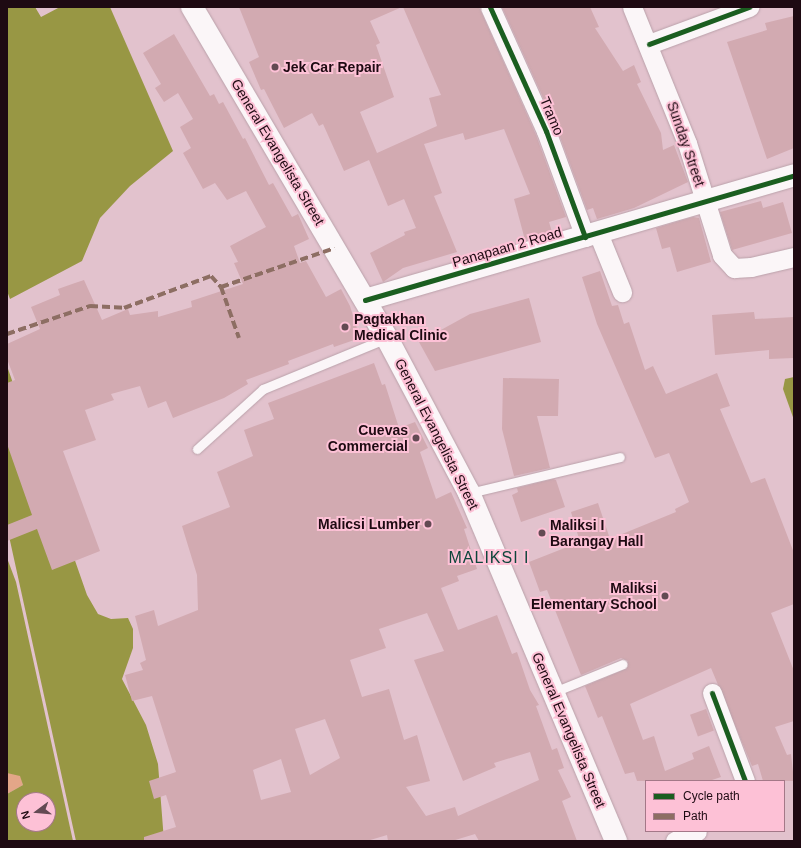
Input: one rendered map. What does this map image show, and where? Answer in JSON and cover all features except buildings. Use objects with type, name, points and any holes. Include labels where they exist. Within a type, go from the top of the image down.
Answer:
[{"type":"main road","name":"General Evangelista Street","points":[[192,7],[387,338],[469,494],[616,841]]},
{"type":"main road","name":"Panapaan 2 Road","points":[[365,300],[794,175]]},
{"type":"street","name":"Tramo","points":[[490,7],[592,235],[622,292]]},
{"type":"street","name":"Sunday Street","points":[[632,7],[649,44],[687,143],[722,255],[734,268],[751,267],[794,257]]},
{"type":"street","points":[[649,44],[750,7]]},
{"type":"street","points":[[712,693],[745,780]]},
{"type":"street","points":[[675,841],[695,832]]},
{"type":"lane","points":[[197,449],[263,388],[387,338]]},
{"type":"lane","points":[[469,494],[620,457]]},
{"type":"lane","points":[[554,692],[623,664]]},
{"type":"shaded area","points":[[7,7],[35,7],[41,17],[60,7],[110,7],[173,151],[130,186],[100,218],[82,261],[10,299],[7,291]]},
{"type":"shaded area","points":[[7,366],[87,595],[98,614],[111,619],[128,618],[133,629],[133,648],[122,679],[146,725],[158,764],[164,841],[76,841],[7,527]]},
{"type":"shaded area","points":[[794,377],[794,420],[783,389],[785,379]]},
{"type":"shaded area","points":[[7,558],[16,582],[73,841],[7,841],[7,794],[23,785],[20,776],[7,773]]},
{"type":"shaded area","points":[[10,772],[21,776],[23,785],[7,794],[7,773]]},
{"type":"marked path","points":[[221,287],[335,248]]},
{"type":"marked path","points":[[7,334],[90,306],[124,308],[211,276],[221,287],[239,338]]},
{"type":"cycle path","points":[[490,7],[546,131],[585,237]]},
{"type":"cycle path","points":[[649,44],[749,7]]},
{"type":"cycle path","points":[[365,300],[794,175]]},
{"type":"cycle path","points":[[712,693],[745,780]]},
{"type":"place","name":"Jek Car Repair","points":[[275,67]]},
{"type":"place","name":"Pagtakhan Medical Clinic","points":[[345,327]]},
{"type":"place","name":"Cuevas Commercial","points":[[416,438]]},
{"type":"place","name":"Malicsi Lumber","points":[[428,524]]},
{"type":"place","name":"Maliksi I Barangay Hall","points":[[542,533]]},
{"type":"place","name":"Maliksi Elementary School","points":[[665,596]]},
{"type":"district","name":"MALIKSI I","points":[[489,558]]}]
